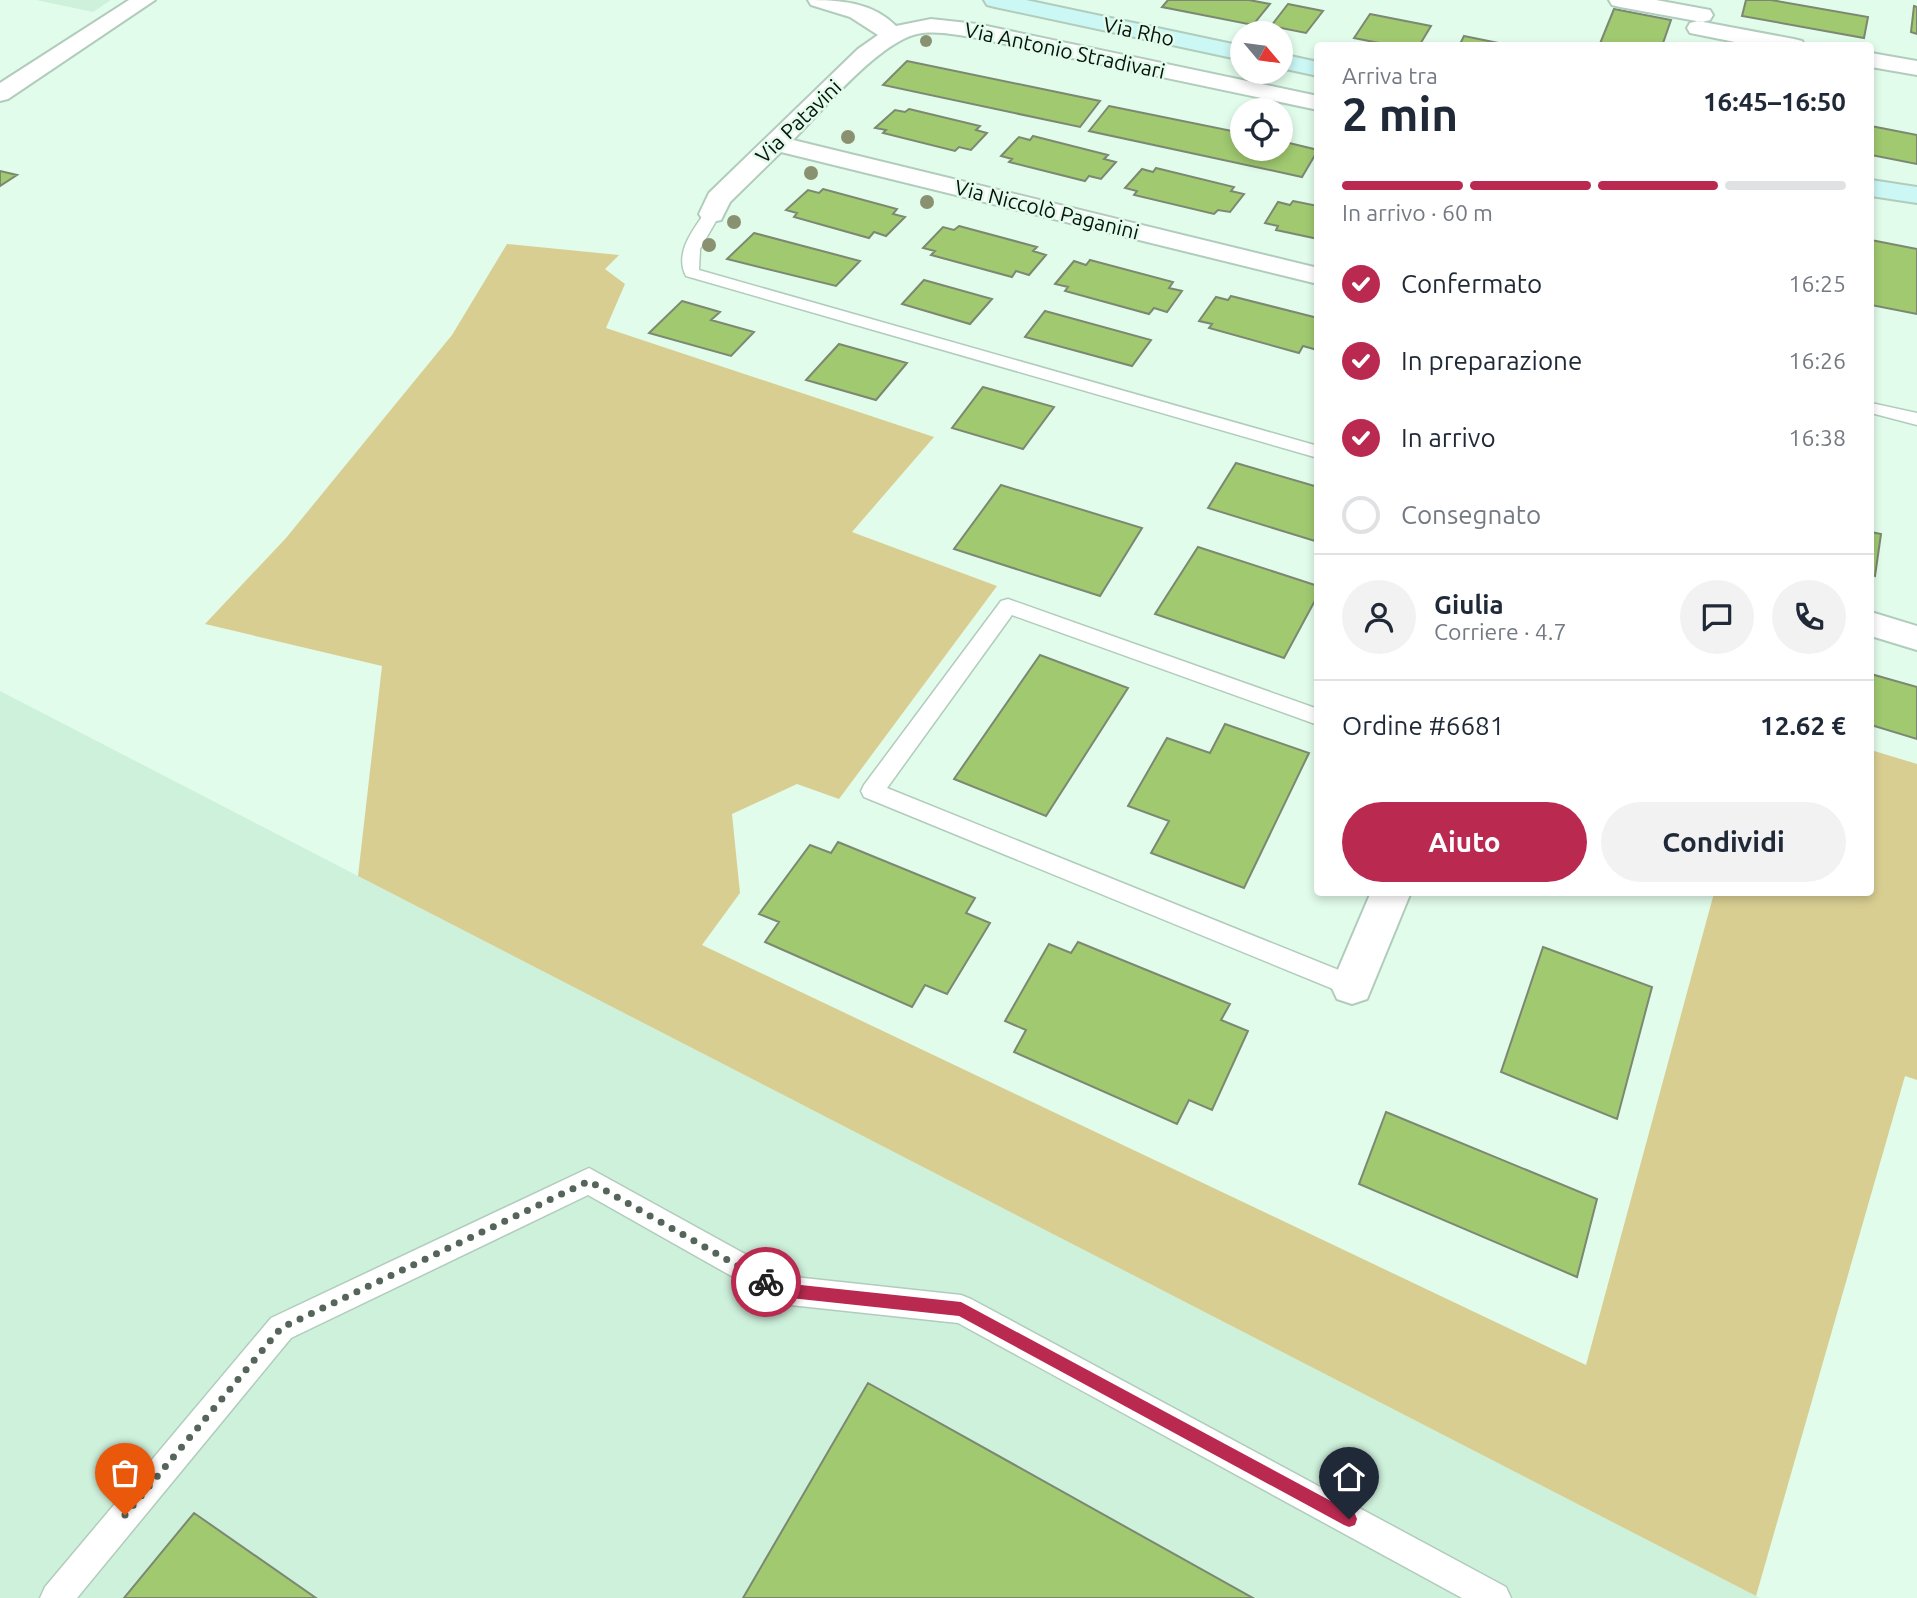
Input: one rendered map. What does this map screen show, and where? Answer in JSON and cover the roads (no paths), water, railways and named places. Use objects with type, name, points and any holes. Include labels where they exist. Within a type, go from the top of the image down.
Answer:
[{"type":"main road","name":"Via Rho","points":[[995,0],[1230,50]]},
{"type":"main road","points":[[1293,64],[1314,68]]},
{"type":"main road","points":[[1874,188],[1917,195]]},
{"type":"street","points":[[0,93],[144,0]]},
{"type":"street","points":[[819,0],[851,9],[884,25],[891,35]]},
{"type":"street","points":[[1620,0],[1778,42]]},
{"type":"street","name":"Via Antonio Stradivari","points":[[891,35],[917,27],[953,27],[1314,102]]},
{"type":"street","name":"Via Patavini","points":[[712,214],[718,199],[866,54],[891,35]]},
{"type":"street","points":[[1167,71],[1183,70],[1230,56]]},
{"type":"street","points":[[1874,61],[1917,68]]},
{"type":"street","name":"Via Niccolò Paganini","points":[[776,143],[1314,275]]},
{"type":"street","points":[[1874,625],[1917,638]]},
{"type":"street","points":[[1352,986],[1389,896]]},
{"type":"lane","points":[[712,214],[691,247],[688,261],[692,273],[1314,451]]},
{"type":"lane","points":[[1874,409],[1917,419]]},
{"type":"lane","points":[[1314,716],[1008,606],[872,791],[1352,986]]},
{"type":"lane","points":[[56,1598],[281,1328],[589,1181],[781,1290],[961,1309],[1495,1598]]}]
